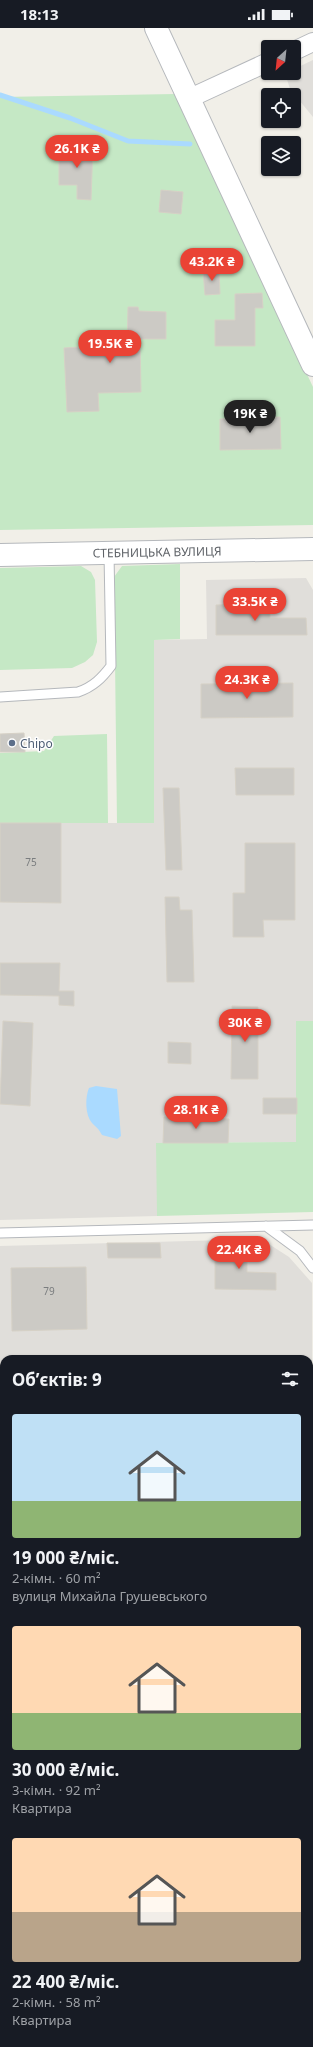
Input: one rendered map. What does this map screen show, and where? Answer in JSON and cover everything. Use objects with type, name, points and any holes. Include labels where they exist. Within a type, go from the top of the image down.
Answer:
[{"type":"street","points":[[156,28],[313,365]]},
{"type":"street","points":[[301,48],[313,42]]},
{"type":"street","points":[[188,99],[261,65]]},
{"type":"street","name":"СТЕБНИЦЬКА ВУЛИЦЯ","points":[[0,555],[312,551]]},
{"type":"lane","points":[[0,697],[78,692],[90,687],[102,677],[111,666],[110,553]]},
{"type":"lane","points":[[0,1233],[313,1225]]},
{"type":"lane","points":[[266,1226],[300,1251],[313,1268]]},
{"type":"shaded area","points":[[313,60],[313,117],[301,102],[301,88],[290,88],[287,80],[301,80],[301,66]]},
{"type":"shaded area","points":[[306,578],[313,590],[313,1114],[297,1142],[157,1143],[157,1216],[0,1220],[0,823],[154,823],[154,640],[207,639],[206,580]]},
{"type":"shaded area","points":[[261,1239],[289,1257],[312,1283],[312,1355],[0,1355],[0,1246]]},
{"type":"green space","points":[[175,94],[313,387],[313,525],[0,530],[0,97]]},
{"type":"green space","points":[[180,564],[180,639],[154,640],[154,823],[117,823],[114,577],[122,566]]},
{"type":"green space","points":[[81,566],[91,572],[95,580],[97,642],[93,655],[85,662],[72,668],[0,670],[0,568]]},
{"type":"green space","points":[[107,734],[108,823],[0,823],[0,753],[44,751],[54,736]]},
{"type":"green space","points":[[296,1021],[313,1021],[313,1212],[157,1216],[156,1143],[296,1142]]},
{"type":"water","points":[[96,1086],[117,1089],[121,1136],[117,1139],[102,1135],[92,1123],[88,1115],[86,1101],[89,1088]]},
{"type":"building","points":[[59,145],[93,145],[91,200],[77,199],[77,185],[59,185]]},
{"type":"building","points":[[161,190],[183,192],[181,214],[159,212]]},
{"type":"building","points":[[219,269],[220,294],[205,295],[203,270]]},
{"type":"building","points":[[262,293],[263,308],[255,308],[255,346],[215,346],[215,320],[235,320],[235,294]]},
{"type":"building","points":[[128,307],[138,307],[139,311],[166,312],[166,339],[140,339],[141,392],[98,393],[99,411],[67,412],[64,348],[97,346],[97,352],[127,351]]},
{"type":"building","points":[[280,417],[281,449],[220,450],[220,419]]},
{"type":"building","points":[[254,604],[254,612],[270,612],[270,618],[306,618],[307,635],[216,635],[216,605]]},
{"type":"building","points":[[293,683],[293,717],[201,718],[201,684]]},
{"type":"building","name":"Chipo","points":[[24,733],[25,752],[0,752],[0,734]]},
{"type":"building","points":[[235,768],[294,768],[294,795],[236,795]]},
{"type":"building","points":[[163,788],[179,788],[182,870],[166,870]]},
{"type":"building","points":[[0,823],[61,823],[61,903],[0,902]]},
{"type":"building","points":[[245,843],[295,843],[295,920],[263,920],[264,937],[233,937],[233,893],[245,893]]},
{"type":"building","points":[[165,897],[179,897],[180,910],[192,910],[194,982],[167,982]]},
{"type":"building","points":[[0,963],[60,963],[59,991],[74,991],[74,1006],[59,1005],[59,996],[0,995]]},
{"type":"building","points":[[232,1006],[258,1007],[258,1079],[231,1079]]},
{"type":"building","points":[[3,1021],[33,1023],[30,1106],[0,1104]]},
{"type":"building","points":[[168,1042],[191,1043],[191,1064],[168,1063]]},
{"type":"building","points":[[263,1098],[297,1098],[297,1114],[263,1114]]},
{"type":"building","points":[[164,1117],[229,1119],[228,1143],[163,1143]]},
{"type":"building","points":[[107,1243],[160,1243],[161,1258],[108,1258]]},
{"type":"building","points":[[215,1244],[247,1244],[247,1272],[276,1273],[276,1290],[215,1289]]},
{"type":"building","points":[[86,1267],[87,1329],[12,1331],[11,1268]]},
{"type":"waterway","points":[[0,95],[70,118],[128,141],[190,144]]},
{"type":"place","name":"Chipo","points":[[12,743]]}]
